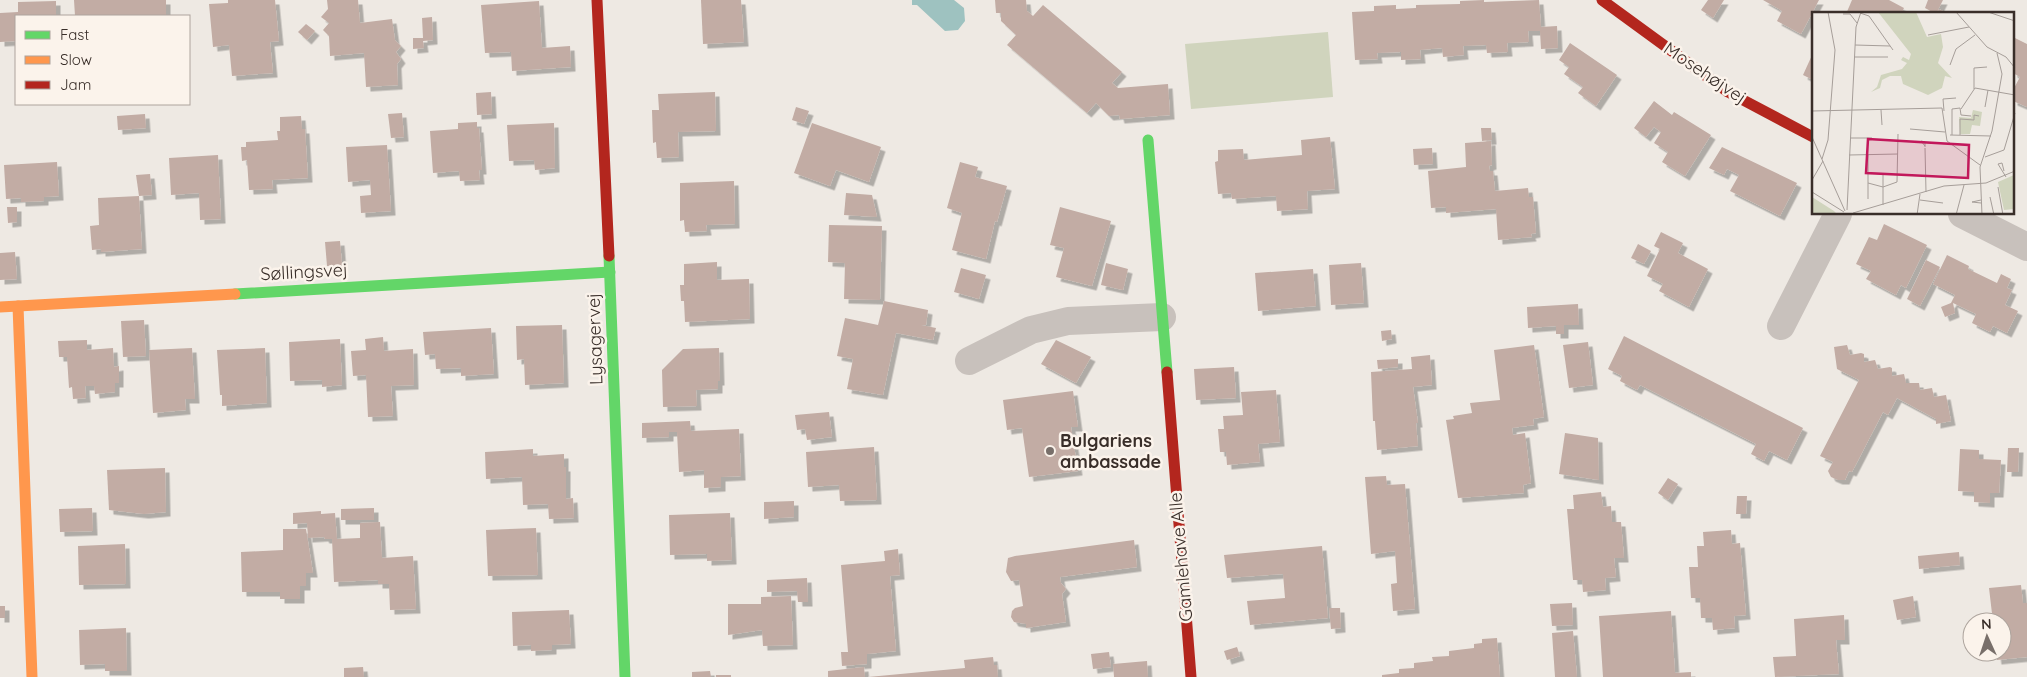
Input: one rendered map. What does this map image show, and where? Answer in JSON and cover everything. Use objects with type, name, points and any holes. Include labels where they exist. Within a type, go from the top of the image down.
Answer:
[{"type":"street","name":"Lysagervej","points":[[597,0],[610,272],[625,677]]},
{"type":"street","name":"Mosehøjvej","points":[[1602,0],[1728,92],[1812,136]]},
{"type":"street","name":"Gamlehave Alle","points":[[1148,140],[1191,677]]},
{"type":"street","points":[[1781,326],[1837,215]]},
{"type":"street","points":[[1964,215],[2027,247]]},
{"type":"street","name":"Søllingsvej","points":[[0,307],[610,272]]},
{"type":"street","points":[[18,306],[32,677]]},
{"type":"street","points":[[968,361],[1031,330],[1068,321],[1162,317]]},
{"type":"green space","points":[[1328,32],[1333,97],[1191,109],[1185,44]]},
{"type":"water","points":[[912,0],[954,0],[964,8],[965,21],[958,30],[945,31],[917,5],[912,5]]},
{"type":"building","points":[[74,0],[166,0],[166,15],[75,15]]},
{"type":"building","points":[[228,0],[275,0],[279,41],[270,42],[273,73],[232,76],[229,45],[213,47],[209,4],[228,3]]},
{"type":"building","points":[[327,0],[358,0],[360,23],[392,19],[395,40],[401,46],[396,52],[401,59],[397,64],[398,85],[366,87],[364,53],[330,56],[329,36],[323,30],[329,23],[321,17],[328,9]]},
{"type":"building","points":[[701,0],[741,0],[744,42],[703,44]]},
{"type":"building","points":[[995,0],[1026,0],[1027,11],[1033,16],[1043,5],[1122,72],[1112,83],[1118,88],[1168,84],[1170,115],[1120,119],[1119,115],[1109,116],[1096,103],[1087,113],[1007,45],[1016,35],[1001,21],[1001,13],[996,13]]},
{"type":"building","points":[[1484,0],[1484,2],[1539,0],[1541,27],[1557,26],[1558,48],[1541,49],[1540,31],[1528,31],[1529,42],[1507,43],[1508,52],[1487,53],[1486,45],[1463,46],[1464,55],[1443,57],[1442,48],[1420,50],[1421,59],[1401,60],[1401,52],[1377,53],[1378,59],[1355,60],[1352,12],[1374,11],[1374,6],[1396,5],[1396,9],[1416,8],[1416,5],[1460,4],[1460,1]]},
{"type":"building","points":[[1708,0],[1724,0],[1713,18],[1701,10]]},
{"type":"building","points":[[1763,0],[1819,0],[1801,34],[1777,21],[1782,11]]},
{"type":"building","points":[[1852,0],[1889,0],[1904,8],[1902,12],[1847,12]]},
{"type":"building","points":[[1928,0],[1943,0],[1937,12],[1925,8]]},
{"type":"building","points":[[56,1],[56,15],[15,15],[15,41],[0,42],[0,13],[18,12],[18,2]]},
{"type":"building","points":[[539,1],[542,48],[570,46],[571,67],[512,71],[511,52],[485,53],[481,5]]},
{"type":"building","points":[[432,17],[433,40],[423,41],[424,48],[413,49],[413,38],[423,38],[422,18]]},
{"type":"building","points":[[306,24],[315,31],[307,40],[298,32]]},
{"type":"building","points":[[2014,38],[2027,44],[2027,107],[2014,101],[2014,88],[2020,77],[2014,74]]},
{"type":"building","points":[[1570,43],[1617,75],[1596,106],[1578,93],[1583,87],[1564,74],[1569,67],[1559,60]]},
{"type":"building","points":[[1812,55],[1812,80],[1803,75]]},
{"type":"building","points":[[491,92],[492,114],[477,115],[476,93]]},
{"type":"building","points":[[715,92],[716,131],[678,132],[679,157],[657,158],[656,142],[653,143],[652,110],[659,110],[658,94]]},
{"type":"building","points":[[1654,101],[1672,115],[1674,112],[1711,135],[1685,176],[1662,162],[1668,152],[1654,143],[1661,132],[1654,127],[1646,137],[1634,128]]},
{"type":"building","points":[[796,107],[809,111],[804,124],[792,120]]},
{"type":"building","points":[[402,113],[404,137],[391,138],[388,114]]},
{"type":"building","points":[[145,114],[146,128],[118,130],[117,116]]},
{"type":"building","points":[[301,116],[302,129],[305,129],[308,178],[272,180],[273,189],[249,190],[247,160],[242,161],[241,147],[246,147],[246,142],[278,140],[277,131],[280,131],[280,117]]},
{"type":"building","points":[[477,122],[482,170],[479,170],[480,180],[460,181],[459,171],[433,173],[430,131],[458,129],[458,123]]},
{"type":"building","points":[[554,123],[555,168],[535,170],[534,160],[509,161],[507,125]]},
{"type":"building","points":[[812,123],[881,147],[869,182],[836,170],[830,186],[794,173]]},
{"type":"building","points":[[1481,128],[1491,128],[1492,140],[1482,141]]},
{"type":"building","points":[[1330,137],[1335,189],[1307,191],[1308,209],[1277,211],[1276,196],[1232,199],[1231,193],[1218,194],[1215,162],[1218,161],[1218,150],[1243,149],[1244,160],[1302,155],[1301,140]]},
{"type":"building","points":[[1491,141],[1492,165],[1489,166],[1490,171],[1493,171],[1495,191],[1528,188],[1529,197],[1533,197],[1536,233],[1531,234],[1532,237],[1498,240],[1496,209],[1446,213],[1446,207],[1431,208],[1428,171],[1466,167],[1465,143]]},
{"type":"building","points":[[387,145],[391,211],[361,213],[360,196],[371,195],[370,180],[348,182],[346,147]]},
{"type":"building","points":[[1722,147],[1797,183],[1780,216],[1730,191],[1739,175],[1727,169],[1724,175],[1709,168]]},
{"type":"building","points":[[1432,148],[1433,164],[1414,165],[1413,149]]},
{"type":"building","points":[[218,155],[221,219],[200,220],[199,193],[171,195],[169,158]]},
{"type":"building","points":[[57,162],[59,196],[44,197],[44,201],[21,202],[21,198],[6,199],[4,165]]},
{"type":"building","points":[[960,162],[978,167],[975,177],[1007,186],[997,222],[995,221],[986,259],[952,250],[962,213],[947,208]]},
{"type":"building","points":[[150,174],[152,195],[139,196],[136,175]]},
{"type":"building","points":[[734,181],[735,224],[706,225],[707,231],[685,232],[684,220],[680,221],[680,183]]},
{"type":"building","points":[[846,193],[872,195],[877,217],[844,215]]},
{"type":"building","points":[[139,196],[142,249],[101,252],[101,249],[92,250],[90,226],[99,225],[98,198]]},
{"type":"building","points":[[7,207],[17,207],[17,222],[8,223]]},
{"type":"building","points":[[1060,207],[1111,221],[1092,286],[1056,277],[1064,248],[1050,245]]},
{"type":"building","points":[[1884,224],[1927,245],[1906,288],[1901,285],[1896,295],[1866,279],[1871,271],[1856,264],[1869,237],[1877,240]]},
{"type":"building","points":[[829,225],[882,226],[880,300],[844,299],[845,263],[828,262]]},
{"type":"building","points":[[1661,232],[1683,243],[1678,253],[1708,269],[1689,307],[1659,291],[1663,284],[1647,276],[1660,249],[1654,246]]},
{"type":"building","points":[[340,241],[342,265],[327,266],[325,242]]},
{"type":"building","points":[[1638,244],[1651,251],[1644,264],[1631,258]]},
{"type":"building","points":[[15,252],[17,279],[0,280],[0,253]]},
{"type":"building","points":[[1947,255],[1969,266],[1968,269],[1997,283],[2001,274],[2011,279],[2007,288],[2012,290],[2005,305],[2018,311],[2007,333],[1993,326],[1990,332],[1972,323],[1976,314],[1953,303],[1955,313],[1945,317],[1941,307],[1951,303],[1955,295],[1933,284]]},
{"type":"building","points":[[1926,260],[1940,267],[1920,306],[1907,299]]},
{"type":"building","points":[[717,262],[717,280],[749,279],[750,319],[685,322],[684,301],[681,301],[680,285],[684,285],[684,264]]},
{"type":"building","points":[[1106,263],[1128,269],[1123,290],[1101,285]]},
{"type":"building","points":[[1361,263],[1364,303],[1331,305],[1329,265]]},
{"type":"building","points":[[961,268],[986,275],[979,299],[954,292]]},
{"type":"building","points":[[1313,269],[1316,306],[1258,311],[1255,273]]},
{"type":"building","points":[[884,301],[928,310],[926,325],[921,325],[936,328],[933,340],[896,333],[883,395],[847,389],[853,359],[837,356],[845,318],[878,325]]},
{"type":"building","points":[[1578,304],[1579,325],[1564,325],[1564,334],[1556,334],[1556,326],[1528,328],[1527,307]]},
{"type":"building","points":[[144,320],[146,356],[123,357],[121,321]]},
{"type":"building","points":[[562,325],[564,383],[525,385],[524,359],[517,360],[516,326]]},
{"type":"building","points":[[491,328],[494,374],[461,376],[461,368],[436,369],[435,354],[425,355],[423,332]]},
{"type":"building","points":[[1391,330],[1392,339],[1382,341],[1381,331]]},
{"type":"building","points":[[1624,336],[1803,428],[1787,460],[1769,451],[1764,461],[1751,454],[1756,444],[1640,385],[1637,390],[1620,381],[1622,376],[1608,369]]},
{"type":"building","points":[[383,337],[384,351],[413,349],[414,385],[391,386],[393,416],[368,417],[366,375],[353,376],[351,351],[366,350],[365,339]]},
{"type":"building","points":[[340,339],[342,385],[322,387],[322,380],[290,381],[289,342]]},
{"type":"building","points":[[87,340],[87,350],[113,348],[114,367],[119,366],[119,383],[115,383],[115,392],[95,394],[94,386],[85,386],[86,398],[73,399],[72,387],[69,388],[67,357],[59,357],[58,341]]},
{"type":"building","points":[[1056,340],[1091,357],[1076,383],[1041,364]]},
{"type":"building","points":[[1588,342],[1593,385],[1569,388],[1563,345]]},
{"type":"building","points":[[1534,345],[1544,417],[1533,419],[1534,425],[1512,428],[1513,435],[1525,433],[1531,483],[1523,485],[1524,493],[1458,498],[1446,420],[1454,419],[1453,416],[1472,413],[1470,403],[1500,400],[1494,350]]},
{"type":"building","points":[[1847,345],[1850,355],[1861,353],[1864,354],[1864,362],[1875,360],[1878,369],[1892,368],[1892,376],[1904,374],[1906,383],[1919,383],[1920,390],[1932,388],[1934,397],[1946,395],[1951,421],[1936,424],[1936,419],[1897,398],[1888,415],[1883,412],[1852,472],[1849,471],[1845,480],[1838,480],[1831,477],[1828,471],[1833,462],[1820,456],[1859,380],[1837,369],[1834,347]]},
{"type":"building","points":[[192,348],[195,399],[185,399],[186,410],[153,413],[149,350]]},
{"type":"building","points":[[265,348],[267,403],[222,406],[217,350]]},
{"type":"building","points":[[719,348],[720,381],[718,381],[718,389],[696,390],[697,406],[663,407],[662,370],[683,349]]},
{"type":"building","points":[[1430,355],[1432,385],[1413,387],[1418,423],[1416,423],[1418,446],[1377,450],[1375,421],[1373,421],[1371,372],[1412,369],[1411,357]]},
{"type":"building","points":[[1398,359],[1398,367],[1378,369],[1377,360]]},
{"type":"building","points":[[1234,367],[1236,398],[1196,400],[1194,369]]},
{"type":"building","points":[[1276,390],[1280,442],[1258,444],[1260,462],[1227,465],[1226,452],[1220,452],[1218,429],[1224,429],[1223,416],[1243,415],[1241,392]]},
{"type":"building","name":"Bulgariens ambassade","points":[[1073,391],[1078,427],[1071,427],[1078,471],[1029,477],[1022,428],[1007,430],[1003,400]]},
{"type":"building","points":[[829,412],[832,437],[807,440],[805,429],[797,430],[795,415]]},
{"type":"building","points":[[690,421],[691,431],[739,429],[741,476],[721,477],[721,487],[704,488],[704,470],[679,472],[677,432],[669,432],[669,437],[642,438],[642,423]]},
{"type":"building","points":[[1565,433],[1598,438],[1599,480],[1559,474]]},
{"type":"building","points":[[874,447],[877,500],[840,501],[839,485],[808,487],[806,452]]},
{"type":"building","points":[[2008,448],[2019,448],[2018,472],[2007,472]]},
{"type":"building","points":[[533,449],[533,456],[564,454],[566,499],[573,498],[574,518],[549,519],[548,504],[523,505],[522,477],[486,479],[485,452]]},
{"type":"building","points":[[1960,449],[1979,450],[1979,459],[2001,460],[1999,493],[1990,493],[1990,503],[1974,502],[1974,492],[1958,491]]},
{"type":"building","points":[[165,468],[166,512],[144,514],[109,510],[107,470]]},
{"type":"building","points":[[1386,476],[1387,485],[1405,484],[1415,609],[1393,611],[1391,584],[1397,583],[1395,551],[1371,554],[1365,477]]},
{"type":"building","points":[[1668,478],[1678,484],[1668,500],[1658,493]]},
{"type":"building","points":[[1601,492],[1603,507],[1611,506],[1612,522],[1621,522],[1624,558],[1614,558],[1616,577],[1605,578],[1606,590],[1583,592],[1582,580],[1573,580],[1567,509],[1574,509],[1573,495]]},
{"type":"building","points":[[1737,496],[1747,496],[1746,514],[1736,514]]},
{"type":"building","points":[[794,501],[794,517],[764,519],[764,502]]},
{"type":"building","points":[[92,508],[93,531],[60,532],[59,509]]},
{"type":"building","points":[[374,508],[374,520],[341,520],[341,509]]},
{"type":"building","points":[[321,511],[321,514],[335,513],[337,539],[360,538],[360,523],[380,522],[382,558],[413,556],[416,609],[390,610],[389,584],[378,584],[378,580],[334,582],[332,539],[325,539],[324,537],[308,538],[307,523],[293,524],[293,513]]},
{"type":"building","points":[[730,513],[732,560],[707,561],[707,554],[670,555],[669,515]]},
{"type":"building","points":[[536,528],[538,575],[488,576],[486,530]]},
{"type":"building","points":[[283,529],[306,529],[313,573],[306,573],[306,586],[300,586],[300,599],[280,599],[280,592],[242,592],[241,552],[283,550]]},
{"type":"building","points":[[1731,530],[1732,544],[1740,543],[1746,615],[1734,616],[1735,628],[1713,630],[1712,618],[1701,618],[1700,598],[1691,598],[1689,567],[1698,567],[1697,546],[1704,546],[1703,532]]},
{"type":"building","points":[[1134,540],[1137,567],[1060,577],[1061,583],[1066,589],[1062,594],[1066,622],[1026,628],[1026,624],[1014,622],[1011,617],[1012,611],[1023,606],[1019,580],[1011,581],[1006,572],[1008,558]]},
{"type":"building","points":[[125,544],[126,584],[79,585],[78,546]]},
{"type":"building","points":[[1322,546],[1328,618],[1250,625],[1247,601],[1285,598],[1283,574],[1227,578],[1224,555]]},
{"type":"building","points":[[898,549],[900,575],[890,576],[896,651],[867,654],[867,664],[842,666],[841,652],[848,652],[841,565],[885,561],[884,551]]},
{"type":"building","points":[[1959,552],[1960,565],[1919,569],[1918,556]]},
{"type":"building","points":[[807,578],[808,602],[798,602],[797,591],[767,592],[767,580]]},
{"type":"building","points":[[2021,585],[2023,603],[2027,603],[2027,657],[2012,658],[2012,612],[1992,612],[1989,588]]},
{"type":"building","points":[[791,596],[793,645],[763,646],[762,630],[728,635],[728,604],[761,604],[761,597]]},
{"type":"building","points":[[1913,596],[1916,617],[1897,620],[1893,600]]},
{"type":"building","points":[[1572,603],[1573,625],[1552,626],[1550,604]]},
{"type":"building","points":[[0,606],[5,606],[5,618],[0,618]]},
{"type":"building","points":[[1329,608],[1340,608],[1341,628],[1331,629]]},
{"type":"building","points":[[569,610],[571,644],[552,645],[552,650],[531,651],[531,645],[513,646],[512,612]]},
{"type":"building","points":[[1671,611],[1675,673],[1691,672],[1691,677],[1603,677],[1599,616]]},
{"type":"building","points":[[1844,615],[1845,640],[1836,640],[1839,674],[1775,677],[1773,657],[1796,656],[1794,619]]},
{"type":"building","points":[[126,628],[127,671],[105,671],[105,664],[80,665],[79,630]]},
{"type":"building","points":[[1573,631],[1577,677],[1555,677],[1552,633]]},
{"type":"building","points":[[1497,638],[1500,677],[1382,677],[1382,675],[1399,673],[1399,669],[1414,668],[1414,663],[1433,661],[1432,657],[1449,656],[1449,651],[1474,648],[1474,644],[1482,643],[1482,639]]},
{"type":"building","points":[[1237,647],[1240,656],[1227,660],[1224,651]]},
{"type":"building","points":[[1109,652],[1111,667],[1093,669],[1091,654]]},
{"type":"building","points":[[993,657],[994,665],[997,665],[998,677],[868,677],[965,668],[964,660]]},
{"type":"building","points":[[1147,661],[1148,677],[1114,677],[1113,664]]},
{"type":"building","points":[[363,667],[364,677],[344,677],[344,668]]},
{"type":"building","points":[[864,667],[865,677],[828,677],[828,671]]},
{"type":"building","points":[[710,671],[711,677],[692,677],[692,672]]},
{"type":"building","points":[[716,675],[731,675],[731,677],[716,677]]},
{"type":"traffic: fast","points":[[1148,140],[1167,372]]},
{"type":"traffic: fast","points":[[609,256],[625,677]]},
{"type":"traffic: fast","points":[[235,294],[610,272]]},
{"type":"traffic: slow","points":[[0,307],[235,294]]},
{"type":"traffic: slow","points":[[18,306],[32,677]]},
{"type":"traffic: jam","points":[[597,0],[609,256]]},
{"type":"traffic: jam","points":[[1602,0],[1728,92],[1812,136]]},
{"type":"traffic: jam","points":[[1167,372],[1191,677]]},
{"type":"place","name":"Bulgariens ambassade","points":[[1050,451]]}]
